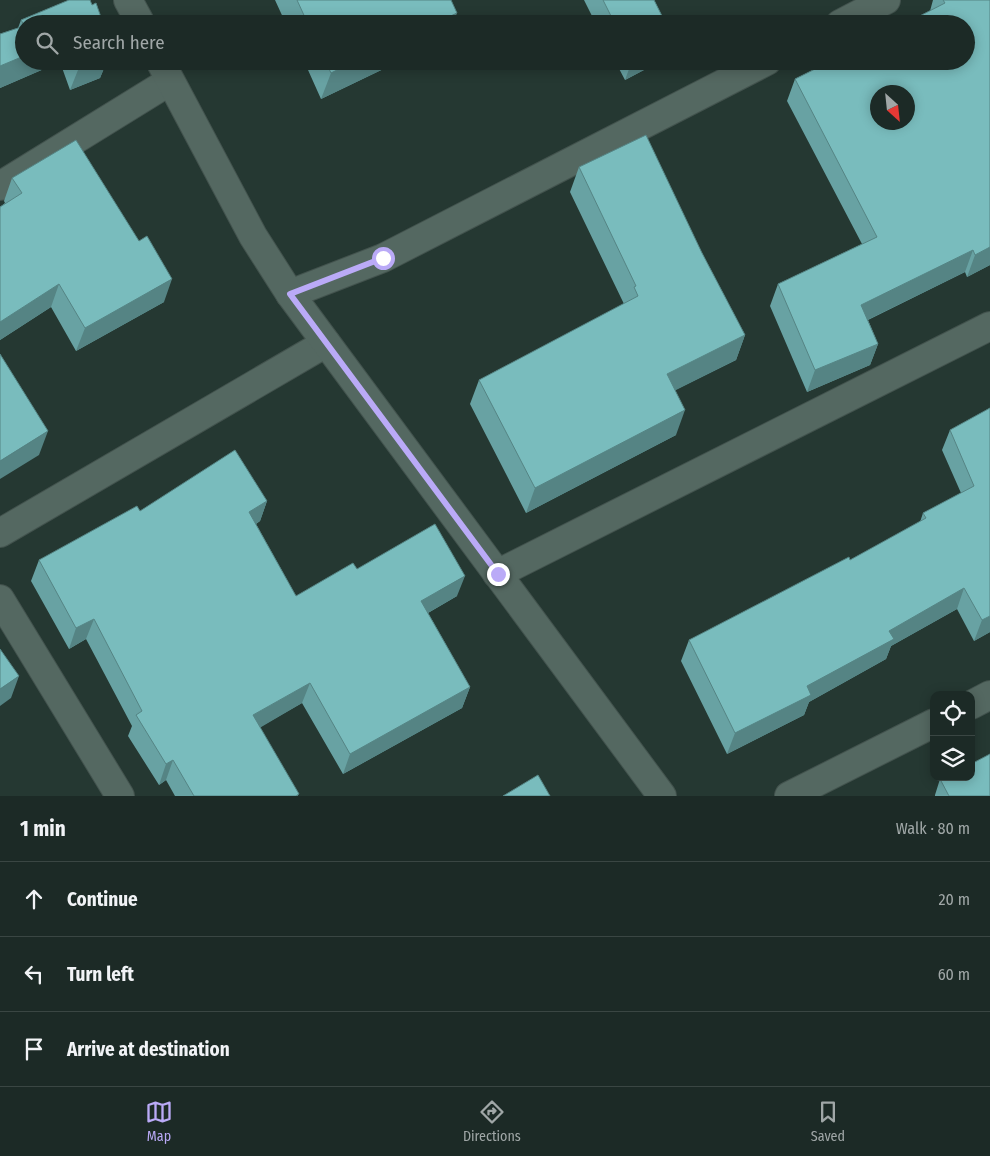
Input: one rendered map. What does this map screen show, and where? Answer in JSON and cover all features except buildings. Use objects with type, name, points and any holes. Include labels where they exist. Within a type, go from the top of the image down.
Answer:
[{"type":"street","points":[[128,0],[136,15]]},
{"type":"street","points":[[857,15],[886,0]]},
{"type":"street","points":[[290,294],[383,258],[749,70]]},
{"type":"street","points":[[0,186],[165,71],[253,236],[290,294],[662,796]]},
{"type":"street","points":[[498,574],[990,326]]},
{"type":"street","points":[[0,533],[326,343]]},
{"type":"street","points":[[0,599],[120,796]]},
{"type":"street","points":[[975,702],[990,695]]},
{"type":"street","points":[[789,796],[930,725]]},
{"type":"route","points":[[383,258],[290,294],[498,574]]}]
